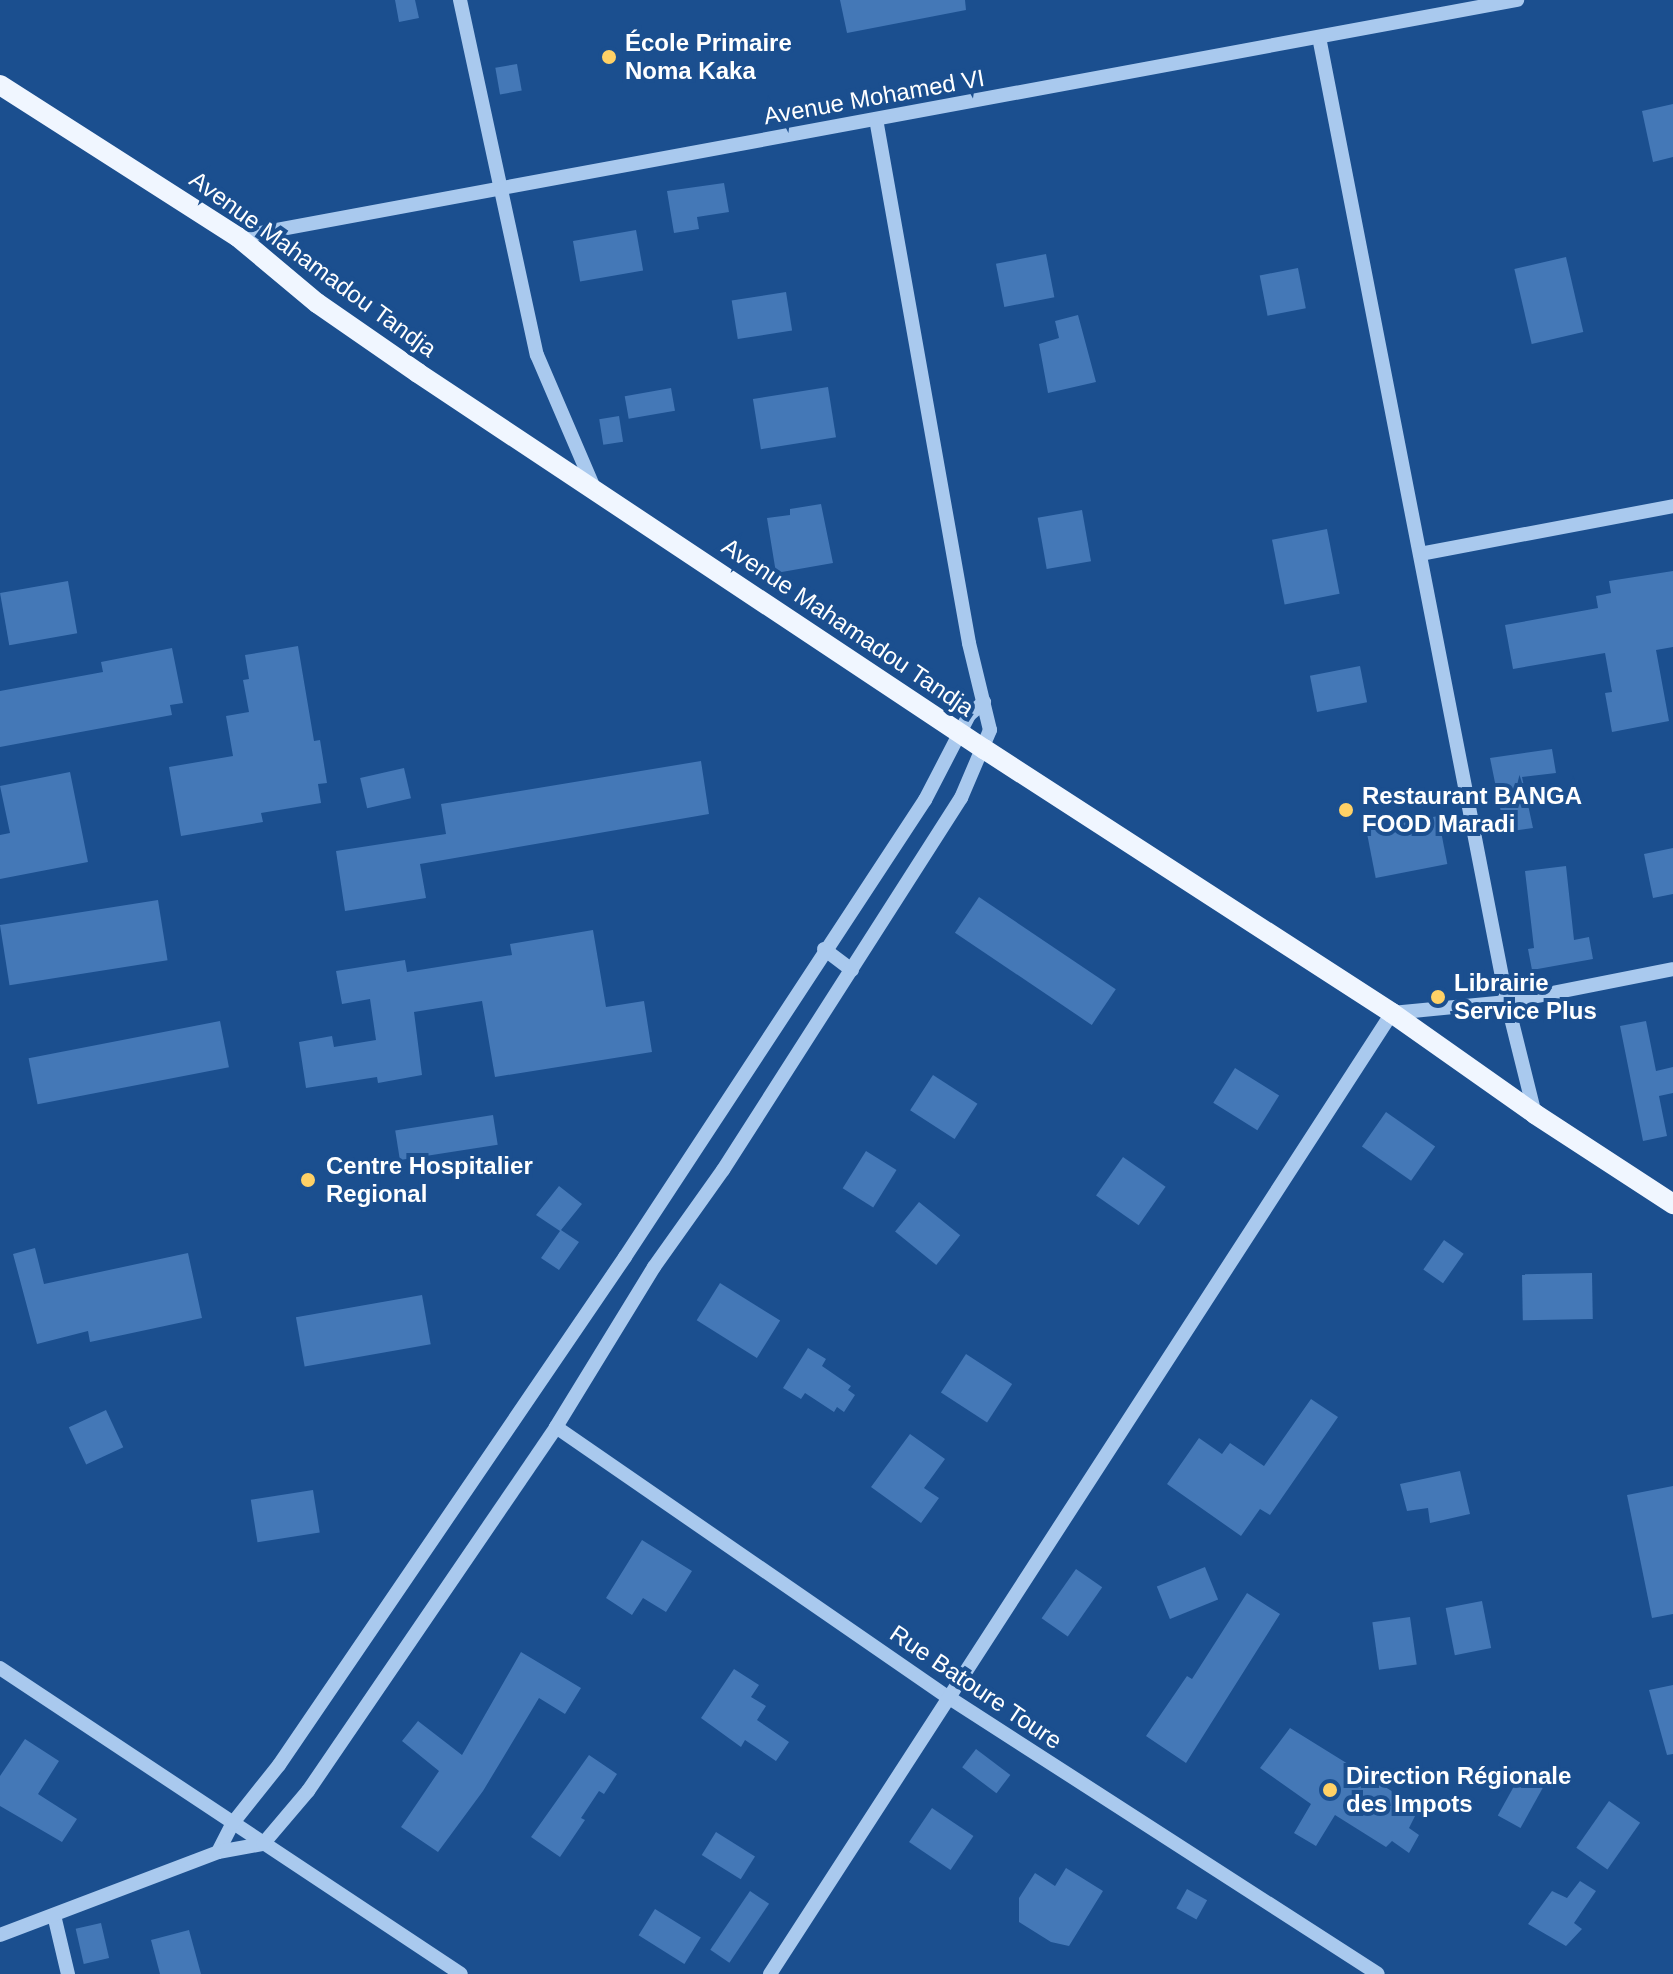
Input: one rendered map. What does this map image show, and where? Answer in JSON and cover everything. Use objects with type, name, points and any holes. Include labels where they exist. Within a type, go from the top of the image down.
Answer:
[{"type":"main road","name":"Avenue Mahamadou Tandja","points":[[0,85],[238,237],[317,303],[984,749],[1392,1013],[1535,1114],[1673,1204]]},
{"type":"street","points":[[460,0],[537,355],[594,488]]},
{"type":"street","name":"Avenue Mohamed VI","points":[[238,237],[1517,0]]},
{"type":"street","points":[[1319,37],[1507,1002],[1535,1114]]},
{"type":"street","points":[[0,1935],[218,1852],[263,1844],[308,1791],[556,1427],[654,1267],[723,1170],[961,798],[990,730],[969,643],[876,119]]},
{"type":"street","points":[[1420,554],[1673,506]]},
{"type":"street","points":[[218,1852],[232,1824],[279,1765],[625,1257],[824,949],[925,800],[962,734],[969,715],[984,702]]},
{"type":"street","points":[[824,949],[852,970]]},
{"type":"street","points":[[770,1974],[1392,1013],[1507,1002],[1673,969]]},
{"type":"street","name":"Rue Batoure Toure","points":[[556,1427],[948,1697],[1378,1974]]},
{"type":"street","points":[[0,1668],[461,1974]]},
{"type":"street","points":[[54,1915],[68,1974]]},
{"type":"building","points":[[395,0],[415,0],[419,18],[399,22]]},
{"type":"building","points":[[840,0],[965,0],[966,10],[847,33]]},
{"type":"building","points":[[517,64],[522,91],[500,94],[495,68]]},
{"type":"building","points":[[1673,104],[1673,157],[1653,162],[1642,111]]},
{"type":"building","points":[[724,183],[729,212],[697,217],[699,229],[674,233],[667,191]]},
{"type":"building","points":[[636,230],[643,270],[580,281],[573,241]]},
{"type":"building","points":[[1046,254],[1054,297],[1004,307],[996,264]]},
{"type":"building","points":[[1566,257],[1583,332],[1532,344],[1514,269]]},
{"type":"building","points":[[1298,268],[1306,308],[1268,316],[1260,275]]},
{"type":"building","points":[[786,292],[792,331],[738,339],[732,301]]},
{"type":"building","points":[[1078,315],[1096,382],[1048,393],[1039,344],[1059,338],[1055,321]]},
{"type":"building","points":[[828,387],[836,437],[761,449],[753,399]]},
{"type":"building","points":[[671,388],[675,411],[629,419],[625,396]]},
{"type":"building","points":[[619,416],[623,442],[603,445],[599,419]]},
{"type":"building","points":[[821,504],[833,563],[776,573],[767,518],[790,515],[790,509]]},
{"type":"building","points":[[1082,510],[1091,561],[1047,569],[1038,518]]},
{"type":"building","points":[[1327,529],[1340,594],[1285,604],[1272,540]]},
{"type":"building","points":[[1673,571],[1673,647],[1656,650],[1669,721],[1612,732],[1605,693],[1612,692],[1605,653],[1513,669],[1505,625],[1598,608],[1596,596],[1611,593],[1609,581]]},
{"type":"building","points":[[68,581],[77,633],[9,645],[0,593]]},
{"type":"building","points":[[298,646],[314,741],[320,740],[327,783],[318,784],[321,803],[261,813],[263,822],[181,836],[169,767],[233,756],[226,716],[249,712],[243,680],[249,679],[245,655]]},
{"type":"building","points":[[172,648],[183,703],[170,705],[172,715],[0,747],[0,691],[103,672],[101,662]]},
{"type":"building","points":[[1360,666],[1367,702],[1317,712],[1310,676]]},
{"type":"building","points":[[1552,749],[1556,773],[1522,777],[1533,828],[1505,832],[1490,758]]},
{"type":"building","points":[[701,761],[709,814],[420,864],[426,898],[345,911],[336,851],[446,834],[441,804]]},
{"type":"building","points":[[404,768],[411,798],[367,808],[360,778]]},
{"type":"building","points":[[70,772],[88,862],[0,879],[0,835],[10,833],[0,786]]},
{"type":"building","points":[[1438,816],[1447,864],[1376,878],[1366,830]]},
{"type":"building","points":[[1673,848],[1673,894],[1653,898],[1644,854]]},
{"type":"building","points":[[1566,866],[1574,940],[1589,937],[1593,959],[1532,970],[1528,949],[1534,948],[1525,871]]},
{"type":"building","points":[[979,897],[1116,989],[1092,1025],[955,933]]},
{"type":"building","points":[[158,900],[168,960],[10,985],[0,925]]},
{"type":"building","points":[[593,930],[606,1007],[644,1001],[652,1052],[495,1077],[482,1001],[414,1012],[422,1075],[378,1083],[377,1077],[306,1088],[299,1042],[332,1036],[334,1047],[376,1040],[370,999],[342,1004],[336,971],[405,960],[407,972],[512,955],[510,944]]},
{"type":"building","points":[[220,1021],[229,1067],[38,1104],[29,1058]]},
{"type":"building","points":[[1646,1021],[1656,1071],[1673,1067],[1673,1093],[1659,1096],[1667,1136],[1643,1141],[1620,1026]]},
{"type":"building","points":[[1235,1068],[1279,1096],[1257,1130],[1213,1103]]},
{"type":"building","points":[[933,1075],[977,1104],[955,1139],[910,1110]]},
{"type":"building","points":[[1386,1112],[1435,1146],[1411,1181],[1362,1146]]},
{"type":"building","points":[[493,1115],[498,1145],[400,1160],[395,1130]]},
{"type":"building","points":[[866,1151],[897,1170],[873,1207],[843,1188]]},
{"type":"building","points":[[1123,1157],[1166,1187],[1139,1225],[1096,1196]]},
{"type":"building","points":[[559,1186],[582,1204],[561,1230],[579,1242],[559,1270],[541,1258],[560,1231],[536,1215]]},
{"type":"building","points":[[919,1202],[960,1235],[936,1265],[895,1232]]},
{"type":"building","points":[[1444,1240],[1464,1254],[1443,1283],[1423,1269]]},
{"type":"building","points":[[35,1248],[44,1284],[188,1253],[202,1318],[90,1342],[88,1331],[37,1344],[13,1254]]},
{"type":"building","points":[[1592,1273],[1593,1319],[1523,1320],[1522,1274]]},
{"type":"building","points":[[720,1283],[780,1321],[757,1358],[697,1320]]},
{"type":"building","points":[[422,1295],[431,1344],[305,1366],[296,1317]]},
{"type":"building","points":[[808,1348],[826,1359],[822,1366],[851,1386],[848,1390],[855,1395],[844,1412],[837,1407],[834,1412],[805,1393],[801,1399],[783,1388]]},
{"type":"building","points":[[966,1354],[1012,1384],[987,1423],[941,1393]]},
{"type":"building","points":[[1311,1399],[1338,1417],[1270,1515],[1260,1509],[1241,1536],[1167,1484],[1199,1438],[1222,1454],[1230,1443],[1264,1466]]},
{"type":"building","points":[[106,1410],[123,1447],[86,1464],[69,1427]]},
{"type":"building","points":[[910,1434],[945,1459],[924,1488],[939,1498],[921,1523],[871,1487]]},
{"type":"building","points":[[1460,1471],[1470,1514],[1430,1523],[1428,1508],[1407,1511],[1400,1484]]},
{"type":"building","points":[[1673,1486],[1673,1614],[1652,1618],[1627,1495]]},
{"type":"building","points":[[313,1490],[320,1532],[258,1542],[251,1500]]},
{"type":"building","points":[[642,1540],[692,1571],[666,1612],[643,1598],[632,1615],[606,1598]]},
{"type":"building","points":[[1205,1567],[1218,1599],[1170,1619],[1157,1586]]},
{"type":"building","points":[[1076,1569],[1102,1587],[1068,1637],[1042,1618]]},
{"type":"building","points":[[1247,1593],[1280,1614],[1186,1763],[1146,1736],[1187,1676],[1192,1679]]},
{"type":"building","points":[[1482,1601],[1491,1648],[1455,1655],[1446,1608]]},
{"type":"building","points":[[1410,1617],[1417,1665],[1379,1670],[1372,1622]]},
{"type":"building","points":[[521,1652],[581,1688],[565,1714],[539,1698],[483,1791],[438,1852],[401,1827],[439,1771],[402,1741],[418,1721],[462,1755]]},
{"type":"building","points":[[734,1669],[759,1685],[751,1697],[766,1706],[757,1720],[789,1742],[776,1761],[745,1740],[741,1747],[701,1718]]},
{"type":"building","points":[[1673,1685],[1673,1754],[1667,1755],[1649,1690]]},
{"type":"building","points":[[1290,1728],[1419,1808],[1409,1828],[1419,1835],[1409,1853],[1392,1841],[1386,1847],[1335,1815],[1316,1846],[1294,1833],[1311,1804],[1260,1768]]},
{"type":"building","points":[[25,1739],[59,1761],[38,1794],[77,1819],[62,1842],[0,1806],[0,1776]]},
{"type":"building","points":[[976,1749],[1010,1775],[996,1793],[962,1767]]},
{"type":"building","points":[[589,1755],[617,1774],[604,1794],[599,1791],[581,1818],[585,1820],[560,1857],[531,1837]]},
{"type":"building","points":[[1523,1770],[1546,1783],[1521,1828],[1498,1815]]},
{"type":"building","points":[[1609,1801],[1640,1823],[1607,1869],[1576,1848]]},
{"type":"building","points":[[932,1808],[973,1836],[951,1870],[909,1842]]},
{"type":"building","points":[[716,1832],[755,1856],[741,1879],[702,1855]]},
{"type":"building","points":[[1066,1868],[1103,1891],[1069,1946],[1051,1942],[1019,1922],[1019,1898],[1035,1873],[1055,1886]]},
{"type":"building","points":[[1580,1881],[1596,1891],[1574,1923],[1582,1929],[1566,1946],[1528,1924],[1552,1891],[1567,1898]]},
{"type":"building","points":[[1187,1889],[1207,1900],[1196,1919],[1176,1908]]},
{"type":"building","points":[[750,1891],[769,1904],[729,1963],[710,1950]]},
{"type":"building","points":[[655,1909],[701,1938],[684,1964],[639,1935]]},
{"type":"building","points":[[101,1923],[109,1958],[84,1964],[76,1929]]},
{"type":"building","points":[[189,1930],[201,1974],[160,1974],[151,1940]]},
{"type":"place","name":"École Primaire Noma Kaka","points":[[609,57]]},
{"type":"place","name":"Restaurant BANGA FOOD Maradi","points":[[1346,810]]},
{"type":"place","name":"Librairie Service Plus","points":[[1438,997]]},
{"type":"place","name":"Centre Hospitalier Regional","points":[[308,1180]]},
{"type":"place","name":"Direction Régionale des Impots","points":[[1330,1790]]}]
